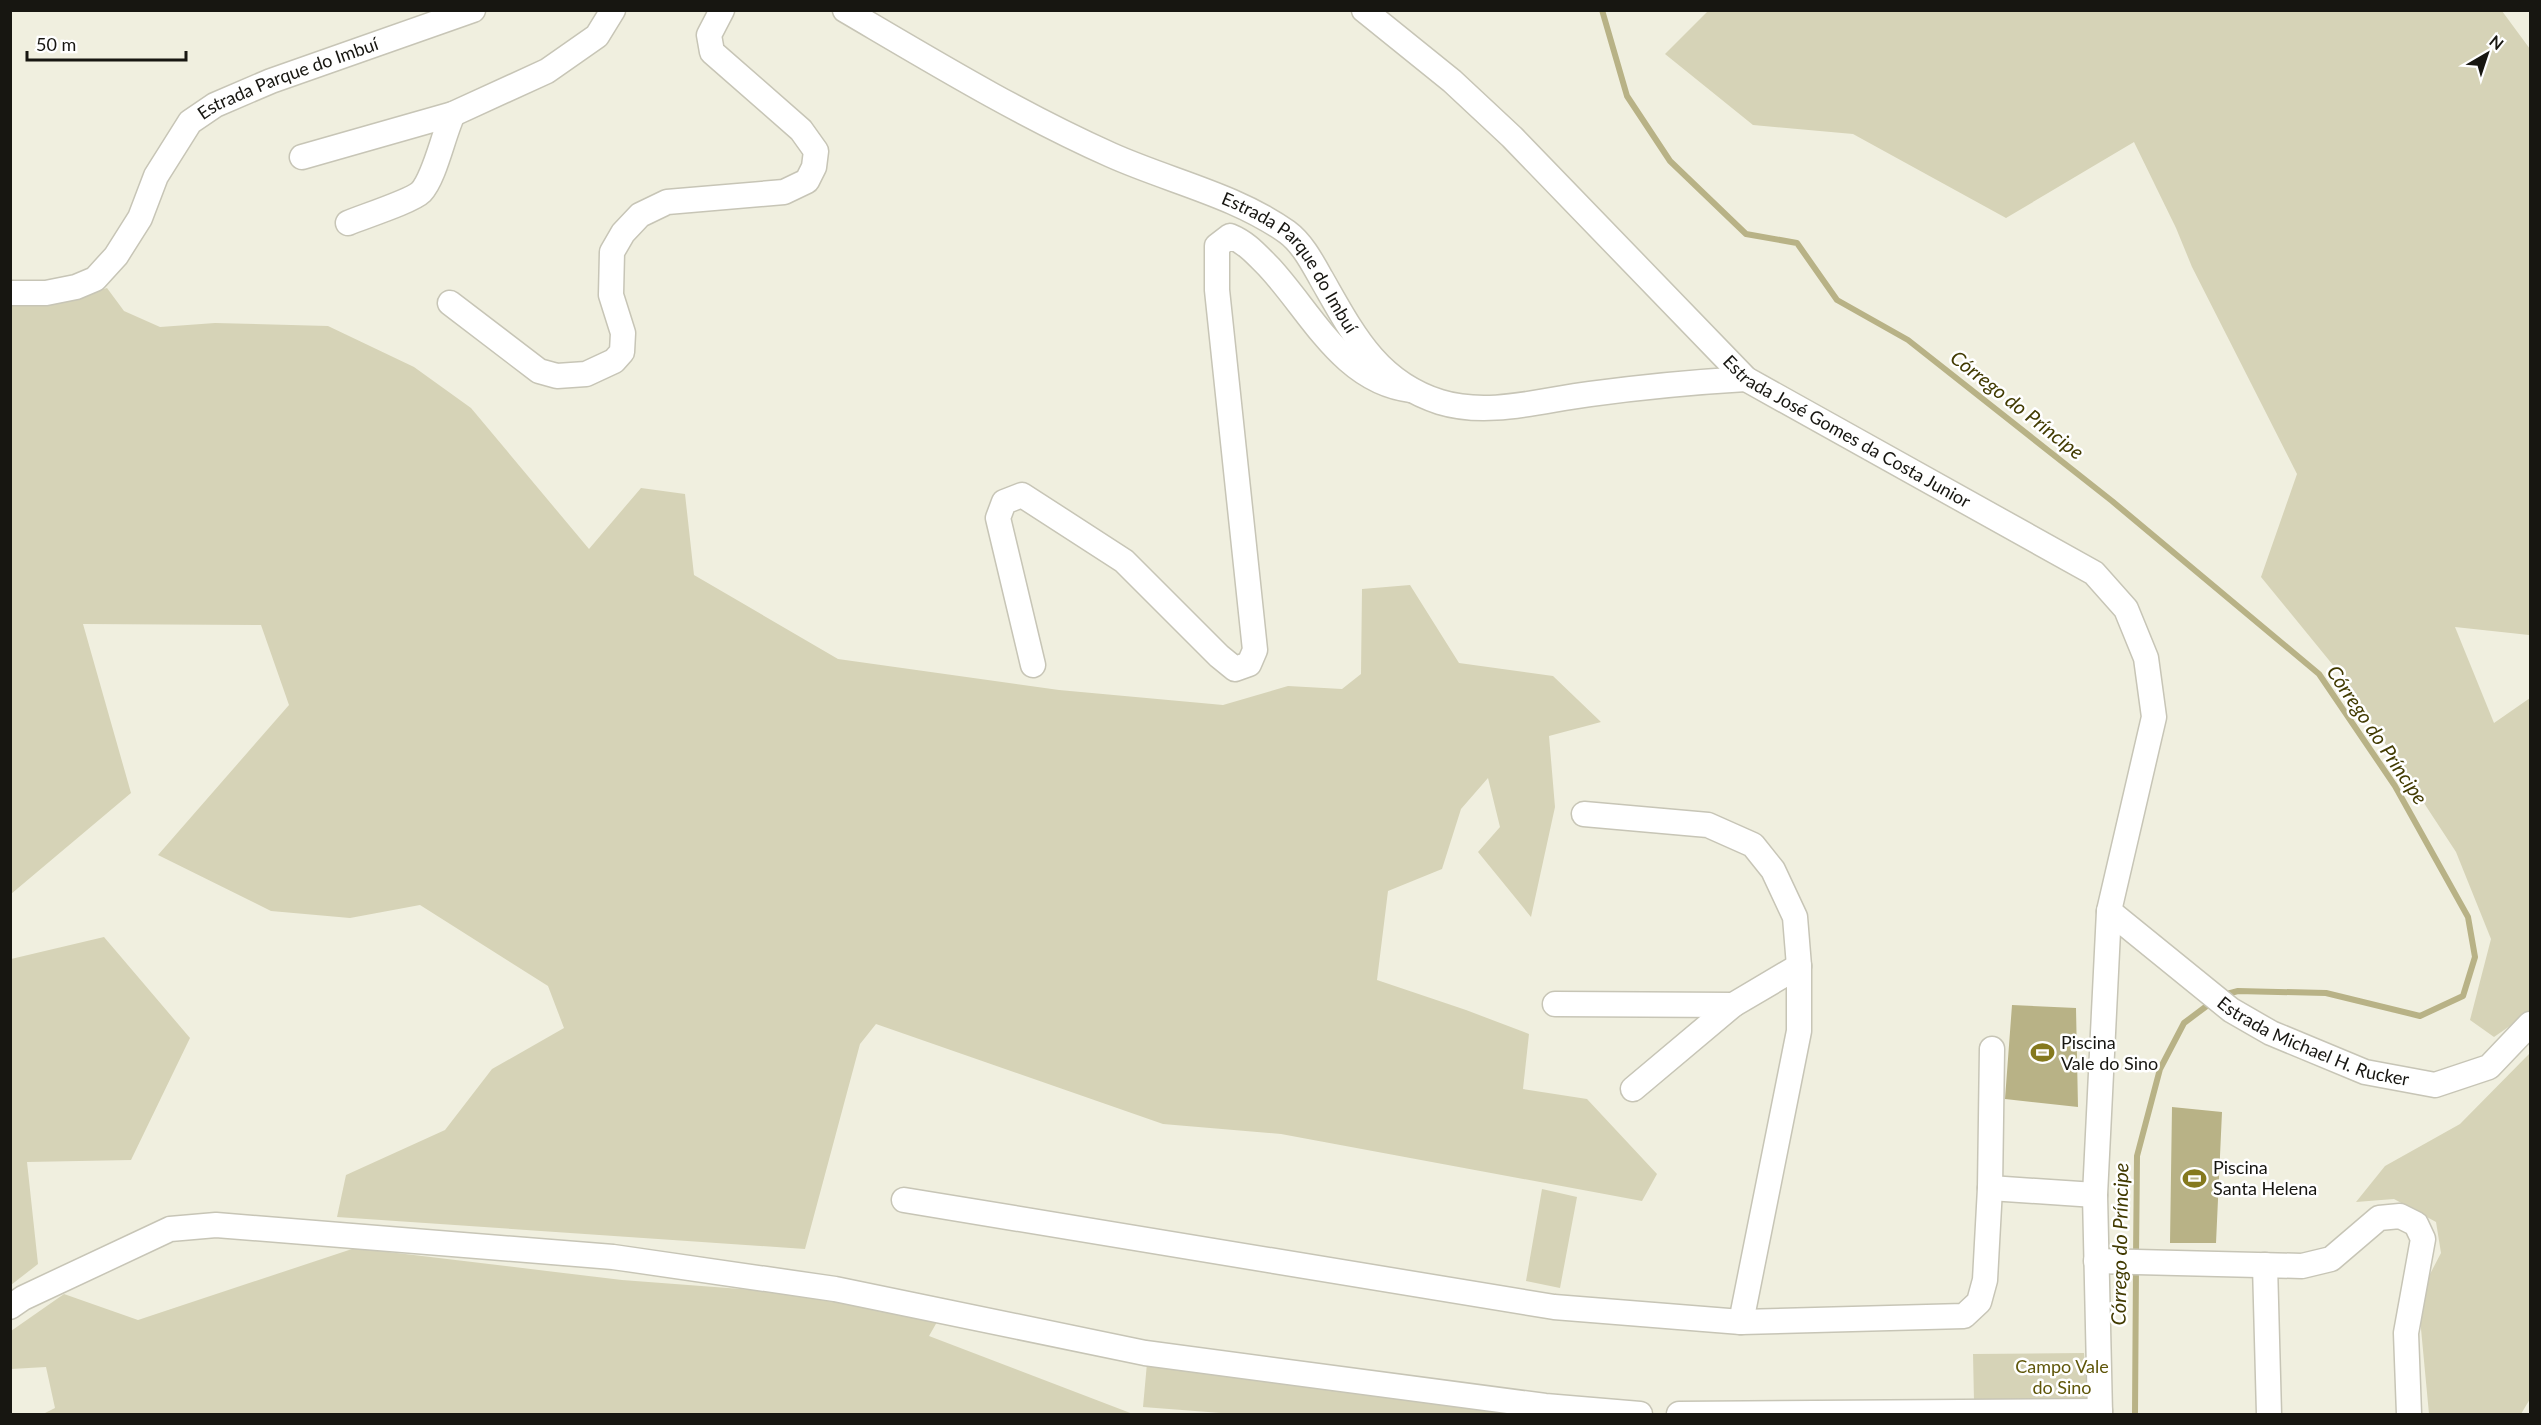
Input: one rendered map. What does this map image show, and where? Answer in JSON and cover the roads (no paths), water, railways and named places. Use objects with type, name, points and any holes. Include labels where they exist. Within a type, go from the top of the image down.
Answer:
[{"type":"street","name":"Estrada Parque do Imbuí","points":[[10,293],[46,293],[76,287],[95,279],[116,256],[140,218],[156,176],[190,122],[215,105],[271,81],[473,10]]},
{"type":"street","points":[[302,157],[453,114],[548,71],[597,36],[613,10]]},
{"type":"street","points":[[450,303],[539,371],[557,376],[586,374],[614,361],[622,352],[623,333],[612,295],[612,252],[623,233],[640,215],[668,202],[784,192],[807,181],[814,167],[816,151],[801,130],[712,52],[708,35],[722,10]]},
{"type":"street","name":"Estrada Parque do Imbuí","points":[[845,10],[1048,125],[1113,156],[1217,195],[1272,222],[1291,235],[1308,255],[1352,332],[1378,366],[1411,390],[1442,403],[1481,409],[1601,392],[1746,379]]},
{"type":"street","name":"Estrada José Gomes da Costa Junior","points":[[1364,10],[1452,81],[1512,137],[1746,379],[2094,573],[2126,609],[2146,658],[2154,717],[2109,911],[2095,1196],[2100,1413]]},
{"type":"street","points":[[348,223],[419,194],[432,174],[444,133],[453,114]]},
{"type":"street","points":[[1033,665],[998,518],[1004,502],[1022,495],[1124,561],[1219,656],[1235,669],[1249,664],[1255,650],[1217,290],[1216,246],[1230,236],[1246,243],[1292,292],[1339,353],[1373,380],[1395,388],[1411,390]]},
{"type":"street","points":[[1584,814],[1708,825],[1753,845],[1773,870],[1795,917],[1800,966],[1799,1031],[1742,1323]]},
{"type":"street","name":"Estrada Michael H. Rucker","points":[[2109,911],[2231,1010],[2271,1033],[2365,1072],[2434,1085],[2489,1067],[2530,1024]]},
{"type":"street","points":[[1633,1089],[1733,1005],[1800,966]]},
{"type":"street","points":[[1555,1004],[1733,1005]]},
{"type":"street","points":[[904,1200],[1554,1307],[1742,1323],[1964,1316],[1979,1302],[1984,1280],[1990,1188],[1992,1049]]},
{"type":"street","points":[[1990,1188],[2095,1196]]},
{"type":"street","points":[[2097,1261],[2302,1266],[2331,1259],[2379,1218],[2400,1216],[2416,1224],[2423,1239],[2406,1333],[2409,1414]]},
{"type":"street","points":[[10,1307],[23,1298],[170,1229],[216,1225],[613,1257],[835,1289],[1155,1355],[1545,1406],[1640,1414]]},
{"type":"street","points":[[2265,1265],[2269,1414]]},
{"type":"street","points":[[1679,1414],[2100,1413]]},
{"type":"waterway","name":"Córrego do Príncipe","points":[[1602,10],[1627,96],[1670,161],[1746,234],[1797,243],[1837,300],[1908,340],[2112,501],[2319,674],[2395,786],[2468,917],[2475,957],[2463,996],[2420,1016],[2326,993],[2238,991],[2223,995]]},
{"type":"waterway","name":"Córrego do Príncipe","points":[[2136,1257],[2137,1156],[2160,1069],[2184,1023],[2212,1002]]},
{"type":"waterway","name":"Córrego do Príncipe","points":[[2135,1414],[2136,1267]]},
{"type":"place","name":"Piscina Vale do Sino","points":[[2043,1053]]},
{"type":"place","name":"Piscina Santa Helena","points":[[2195,1178]]},
{"type":"park label","name":"Campo Vale do Sino","points":[[2062,1377]]}]
